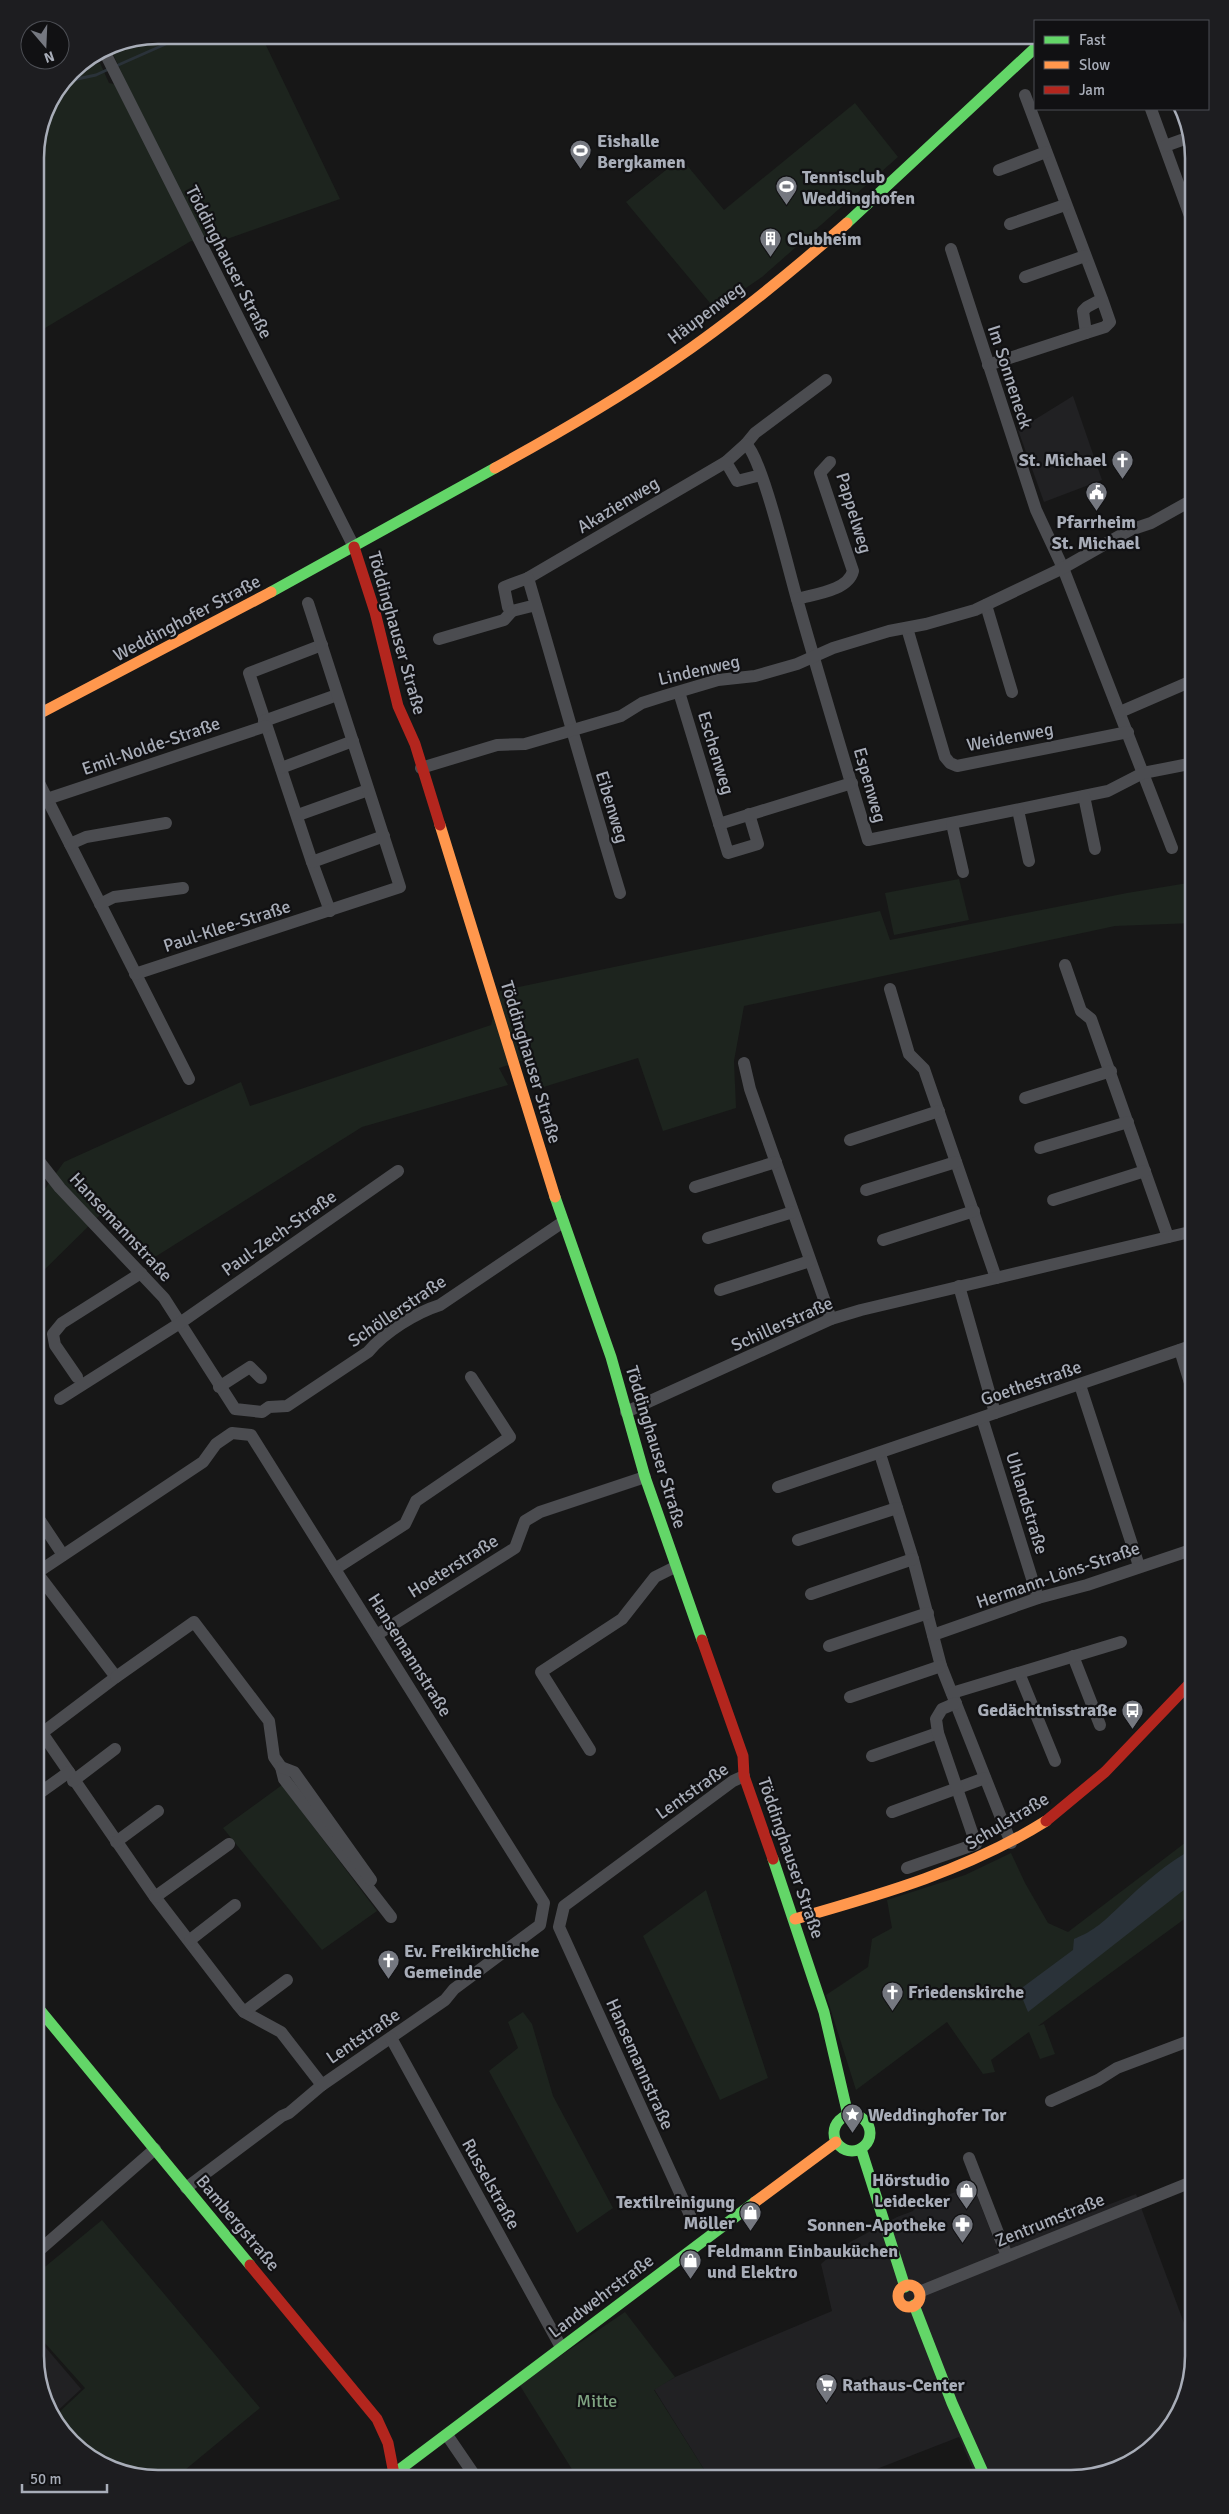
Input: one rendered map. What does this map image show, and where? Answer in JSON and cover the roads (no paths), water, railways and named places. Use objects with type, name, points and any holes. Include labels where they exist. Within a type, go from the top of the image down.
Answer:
[{"type":"street","name":"Häupenweg","points":[[354,548],[608,403],[701,340],[770,288],[831,237],[918,159],[992,85],[1034,49]]},
{"type":"street","name":"Töddinghauser Straße","points":[[106,56],[354,548],[376,612],[398,706],[414,744],[563,1222],[611,1357],[645,1477],[716,1674],[743,1756],[744,1776],[795,1919],[824,2012],[848,2115]]},
{"type":"street","points":[[988,365],[1105,327],[1110,322],[1025,95]]},
{"type":"street","points":[[1151,110],[1185,203]]},
{"type":"street","points":[[1164,146],[1183,139]]},
{"type":"street","points":[[999,170],[1046,152]]},
{"type":"street","points":[[1010,224],[1065,205]]},
{"type":"street","name":"Im Sonneneck","points":[[951,249],[1036,510],[1063,568]]},
{"type":"street","points":[[1025,278],[1085,256]]},
{"type":"street","points":[[1086,332],[1082,316],[1087,307],[1102,299]]},
{"type":"street","name":"Akazienweg","points":[[512,611],[508,607],[504,587],[528,578],[726,462],[755,434],[826,380]]},
{"type":"street","points":[[746,444],[755,456],[761,475],[813,657]]},
{"type":"street","points":[[726,462],[738,481],[761,475]]},
{"type":"street","name":"Pappelweg","points":[[797,599],[844,585],[851,579],[853,571],[820,473],[830,462]]},
{"type":"street","name":"Lindenweg","points":[[421,768],[497,745],[525,744],[571,731],[621,716],[642,703],[718,680],[755,676],[852,642],[942,620],[986,605],[1063,568],[1130,530],[1151,523],[1185,504]]},
{"type":"street","name":"Weddinghofer Straße","points":[[44,711],[253,604],[354,548]]},
{"type":"street","points":[[1063,568],[1172,848]]},
{"type":"street","points":[[528,578],[571,731]]},
{"type":"street","points":[[308,603],[384,836],[312,862]]},
{"type":"street","points":[[439,639],[504,620],[512,611],[536,605]]},
{"type":"street","points":[[986,605],[1012,692]]},
{"type":"street","name":"Weidenweg","points":[[907,628],[945,757],[950,763],[957,766],[1128,732]]},
{"type":"street","points":[[322,645],[249,673],[330,911]]},
{"type":"street","name":"Espenweg","points":[[813,657],[868,840],[1108,791],[1143,773],[1185,765]]},
{"type":"street","points":[[1120,712],[1185,684]]},
{"type":"street","name":"Eschenweg","points":[[679,692],[728,853],[758,844],[749,814]]},
{"type":"street","name":"Emil-Nolde-Straße","points":[[47,799],[265,723],[337,694]]},
{"type":"street","name":"Eibenweg","points":[[571,731],[620,893]]},
{"type":"street","points":[[281,768],[353,741]]},
{"type":"street","name":"Eschenweg","points":[[719,824],[852,783]]},
{"type":"street","points":[[298,815],[368,790]]},
{"type":"street","points":[[44,793],[188,1079]]},
{"type":"street","points":[[1084,796],[1095,850]]},
{"type":"street","points":[[1018,810],[1030,861]]},
{"type":"street","points":[[70,844],[86,838],[166,823]]},
{"type":"street","points":[[952,824],[963,872]]},
{"type":"street","name":"Paul-Klee-Straße","points":[[135,974],[400,887],[384,836]]},
{"type":"street","points":[[100,904],[114,897],[182,888]]},
{"type":"street","points":[[1065,965],[1081,1011],[1091,1020],[1111,1072],[1168,1237]]},
{"type":"street","points":[[890,989],[909,1054],[924,1069],[996,1278]]},
{"type":"street","points":[[744,1063],[750,1089],[831,1320]]},
{"type":"street","points":[[1025,1098],[1111,1072]]},
{"type":"street","points":[[850,1140],[939,1111]]},
{"type":"street","points":[[1040,1148],[1128,1122]]},
{"type":"street","points":[[695,1187],[776,1162]]},
{"type":"street","points":[[866,1190],[956,1162]]},
{"type":"street","name":"Hansemannstraße","points":[[44,1168],[60,1188],[164,1298],[219,1388],[235,1410],[245,1411]]},
{"type":"street","name":"Paul-Zech-Straße","points":[[180,1323],[398,1171]]},
{"type":"street","points":[[1053,1200],[1145,1171]]},
{"type":"street","points":[[883,1240],[974,1211]]},
{"type":"street","points":[[708,1238],[792,1212]]},
{"type":"street","name":"Schöllerstraße","points":[[245,1411],[262,1412],[269,1407],[287,1406],[368,1352],[377,1342],[425,1310],[440,1305],[563,1222]]},
{"type":"street","name":"Schillerstraße","points":[[626,1412],[831,1320],[891,1302],[1185,1233]]},
{"type":"street","points":[[720,1290],[810,1261]]},
{"type":"street","points":[[77,1377],[55,1345],[54,1334],[62,1323],[141,1273]]},
{"type":"street","points":[[959,1286],[995,1413]]},
{"type":"street","points":[[60,1399],[180,1323]]},
{"type":"street","name":"Goethestraße","points":[[778,1487],[880,1454],[1185,1348]]},
{"type":"street","points":[[1180,1350],[1185,1366]]},
{"type":"street","points":[[219,1388],[250,1366],[261,1378]]},
{"type":"street","points":[[335,1569],[405,1524],[416,1500],[510,1437],[471,1377]]},
{"type":"street","points":[[1080,1384],[1139,1566]]},
{"type":"street","name":"Uhlandstraße","points":[[982,1418],[1038,1598]]},
{"type":"street","name":"Hansemannstraße","points":[[63,1555],[203,1462],[216,1444],[232,1433],[251,1435],[378,1634],[492,1822],[544,1903]]},
{"type":"street","points":[[880,1454],[942,1666],[1011,1843]]},
{"type":"street","name":"Hoeterstraße","points":[[378,1634],[515,1548],[524,1520],[540,1512],[645,1477]]},
{"type":"street","points":[[798,1540],[897,1508]]},
{"type":"street","points":[[44,1526],[63,1555],[44,1568]]},
{"type":"street","name":"Hermann-Löns-Straße","points":[[933,1635],[1038,1598],[1087,1585],[1185,1552]]},
{"type":"street","points":[[811,1594],[912,1560]]},
{"type":"street","points":[[590,1750],[541,1672],[622,1620],[655,1577],[676,1567]]},
{"type":"street","points":[[44,1583],[116,1677]]},
{"type":"street","points":[[829,1646],[928,1613]]},
{"type":"street","points":[[44,1731],[194,1622],[269,1720],[274,1757],[281,1766],[284,1778],[296,1796],[391,1917]]},
{"type":"street","points":[[907,1868],[976,1844],[938,1733],[936,1719],[942,1709],[954,1698],[1019,1673],[1121,1642]]},
{"type":"street","points":[[1073,1656],[1100,1725]]},
{"type":"street","points":[[850,1697],[942,1666]]},
{"type":"street","points":[[1019,1673],[1055,1761]]},
{"type":"street","name":"Schulstraße","points":[[795,1919],[938,1877],[981,1859],[1011,1843],[1048,1820],[1086,1788],[1185,1688]]},
{"type":"street","points":[[872,1756],[938,1733]]},
{"type":"street","points":[[44,1742],[71,1776],[155,1897],[244,2012],[281,2032],[322,2085]]},
{"type":"street","points":[[44,1791],[115,1749]]},
{"type":"street","name":"Lentstraße","points":[[560,1927],[564,1906],[733,1781],[744,1776]]},
{"type":"street","points":[[892,1812],[985,1778]]},
{"type":"street","points":[[116,1842],[158,1811]]},
{"type":"street","points":[[155,1897],[229,1844]]},
{"type":"street","name":"Lentstraße","points":[[186,2188],[312,2096],[322,2085],[446,2000],[454,1989],[540,1925],[544,1903]]},
{"type":"street","points":[[190,1940],[235,1905]]},
{"type":"street","name":"Hansemannstraße","points":[[560,1927],[690,2215]]},
{"type":"street","points":[[244,2012],[287,1980]]},
{"type":"street","name":"Bambergstraße","points":[[44,2015],[377,2419],[388,2443],[391,2470]]},
{"type":"street","name":"Russelstraße","points":[[391,2038],[562,2347]]},
{"type":"street","points":[[1051,2101],[1098,2080],[1117,2068],[1185,2042]]},
{"type":"street","points":[[848,2115],[862,2117],[869,2125],[870,2136],[866,2146],[861,2149],[847,2151],[836,2142],[835,2128],[840,2120],[848,2115]]},
{"type":"street","name":"Landwehrstraße","points":[[401,2470],[836,2142]]},
{"type":"street","points":[[861,2149],[881,2217],[905,2286]]},
{"type":"street","points":[[44,2246],[155,2150]]},
{"type":"street","points":[[969,2158],[1007,2256]]},
{"type":"street","name":"Zentrumstraße","points":[[919,2292],[1185,2185]]},
{"type":"street","points":[[905,2286],[913,2287],[919,2292],[919,2298],[914,2306],[907,2307],[899,2300],[898,2294],[905,2286]]},
{"type":"street","points":[[914,2306],[982,2470]]},
{"type":"street","points":[[946,2386],[968,2415],[992,2470]]},
{"type":"street","points":[[447,2435],[471,2470]]},
{"type":"waterway","points":[[116,66],[166,44]]},
{"type":"waterway","points":[[75,80],[96,75],[111,68]]},
{"type":"place","name":"Eishalle Bergkamen","points":[[581,170]]},
{"type":"place","name":"Tennisclub Weddinghofen","points":[[786,206]]},
{"type":"place","name":"Clubheim","points":[[771,258]]},
{"type":"place","name":"St. Michael","points":[[1123,479]]},
{"type":"place","name":"Pfarrheim St. Michael","points":[[1096,511]]},
{"type":"place","name":"Gedächtnisstraße","points":[[1133,1729]]},
{"type":"place","name":"Ev. Freikirchliche Gemeinde","points":[[388,1980]]},
{"type":"place","name":"Friedenskirche","points":[[892,2011]]},
{"type":"place","name":"Weddinghofer Tor","points":[[852,2134]]},
{"type":"place","name":"Hörstudio Leidecker","points":[[966,2209]]},
{"type":"place","name":"Textilreinigung Möller","points":[[751,2231]]},
{"type":"place","name":"Sonnen-Apotheke","points":[[962,2244]]},
{"type":"place","name":"Feldmann Einbauküchen und Elektro","points":[[691,2280]]},
{"type":"place","name":"Rathaus-Center","points":[[826,2404]]},
{"type":"park label","name":"Mitte","points":[[597,2401]]}]
